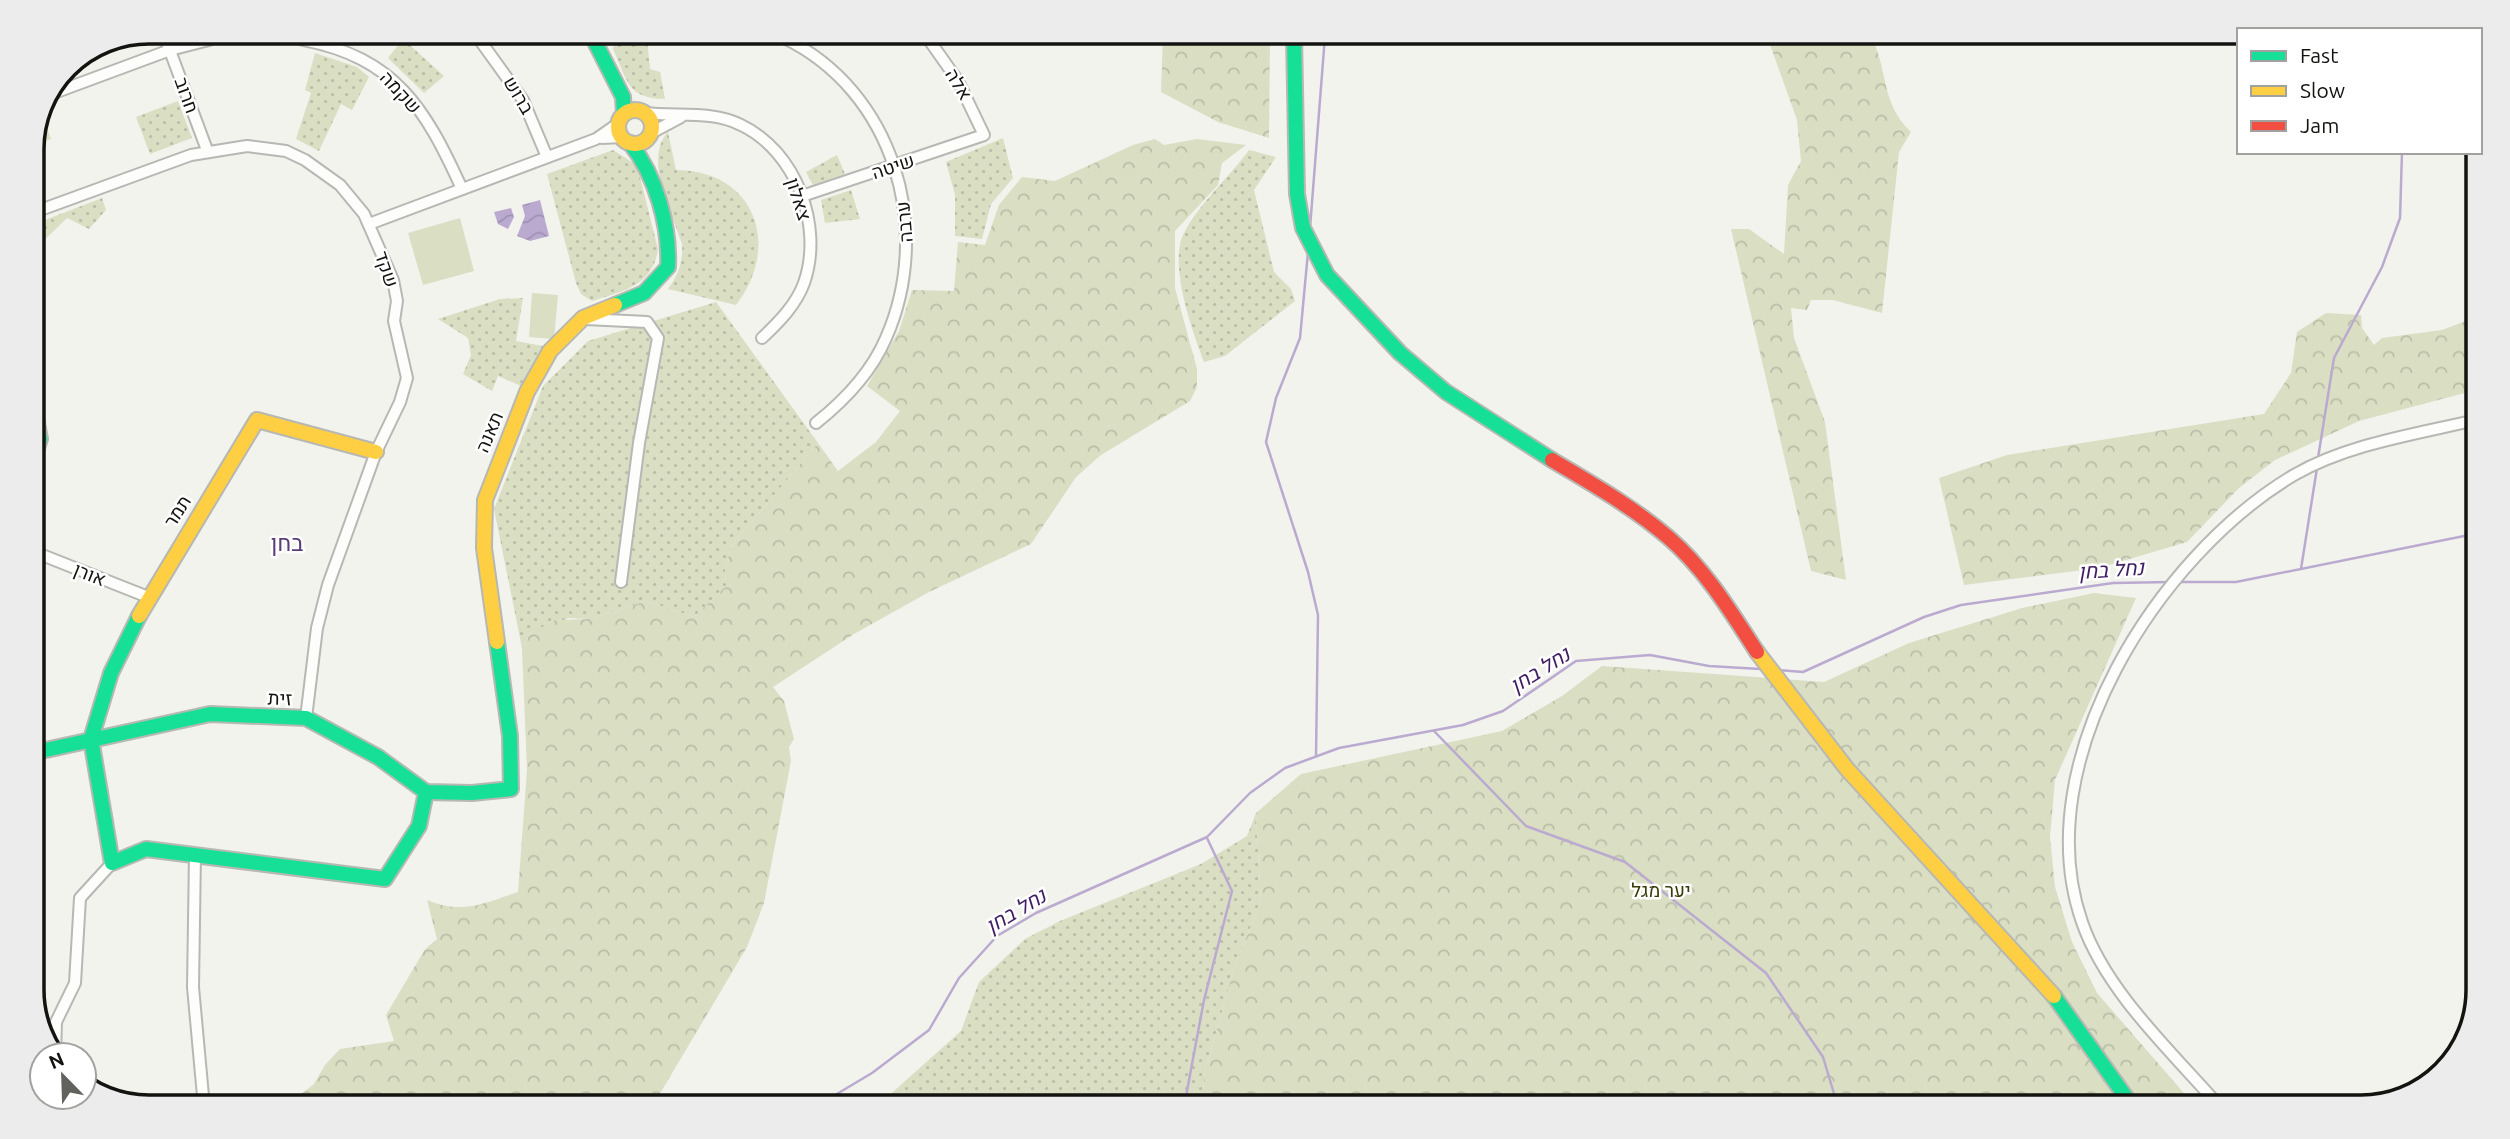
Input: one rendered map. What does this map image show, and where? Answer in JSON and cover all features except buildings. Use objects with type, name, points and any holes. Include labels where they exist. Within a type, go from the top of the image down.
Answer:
[{"type":"street","name":"שקמה","points":[[317,44],[356,55],[395,81],[433,130],[462,189]]},
{"type":"street","name":"ברוש","points":[[483,44],[523,100],[547,157]]},
{"type":"street","name":"תאנה","points":[[426,792],[472,793],[510,789],[510,736],[484,548],[485,500],[495,467],[534,378],[559,341],[583,318],[644,293],[668,267],[669,240],[645,162],[622,94],[596,44]]},
{"type":"street","name":"ערבה","points":[[795,44],[813,54],[845,80],[866,108],[895,165],[904,201],[907,239],[904,276],[895,316],[886,340],[864,375],[835,407],[816,423]]},
{"type":"street","name":"אלה","points":[[932,44],[958,82],[984,135]]},
{"type":"street","points":[[1294,44],[1297,194],[1303,228],[1327,275],[1349,302],[1446,392],[1490,423],[1625,504],[1669,538],[1694,563],[1726,604],[1770,672],[1847,769],[2056,999],[2124,1095]]},
{"type":"street","points":[[62,89],[168,45]]},
{"type":"street","name":"חרוב","points":[[168,45],[207,150]]},
{"type":"street","points":[[630,123],[640,143],[684,116]]},
{"type":"street","name":"צאלון","points":[[630,123],[684,116],[726,119],[758,135],[785,162],[802,196],[809,246],[804,281],[789,310],[762,338]]},
{"type":"street","points":[[369,224],[596,139],[630,123],[652,123],[650,135]]},
{"type":"street","name":"תאנה","points":[[645,162],[650,135]]},
{"type":"street","name":"שיטה","points":[[802,196],[984,135]]},
{"type":"street","name":"שקד","points":[[44,209],[207,150],[247,146],[286,151],[330,176],[358,204],[369,224],[393,280],[397,301],[394,321],[407,377],[400,402],[376,452],[322,608],[306,718]]},
{"type":"street","points":[[583,318],[647,322],[659,338],[639,443],[621,582]]},
{"type":"street","name":"תמר","points":[[91,739],[111,673],[148,597],[257,420],[376,452]]},
{"type":"street","points":[[2208,1095],[2147,1026],[2107,970],[2082,924],[2076,901],[2069,847],[2073,796],[2086,745],[2105,693],[2137,632],[2161,597],[2194,559],[2254,501],[2297,474],[2330,460],[2374,444],[2466,422]]},
{"type":"street","name":"אורן","points":[[44,556],[148,597]]},
{"type":"street","name":"זית","points":[[44,750],[210,714],[306,718],[378,757],[426,792]]},
{"type":"street","points":[[91,739],[112,863]]},
{"type":"street","points":[[56,1038],[56,1022],[75,983],[80,898],[112,863],[146,849],[384,879],[419,826],[426,792]]},
{"type":"street","points":[[195,854],[193,987],[203,1095]]},
{"type":"green space","points":[[399,44],[409,44],[444,76],[424,93],[388,58]]},
{"type":"green space","points":[[614,44],[648,44],[650,69],[660,72],[665,99],[652,98],[635,91],[626,79],[613,49]]},
{"type":"green space","points":[[1163,44],[1270,44],[1269,138],[1218,122],[1161,92]]},
{"type":"green space","points":[[1770,44],[1874,44],[1894,109],[1911,132],[1899,152],[1882,313],[1833,300],[1811,300],[1807,310],[1791,308],[1794,338],[1825,422],[1846,580],[1811,571],[1731,229],[1749,229],[1784,254],[1788,185],[1801,161],[1797,120]]},
{"type":"green space","points":[[315,53],[357,67],[369,77],[352,110],[341,104],[319,151],[296,139],[311,93],[305,90]]},
{"type":"green space","points":[[178,101],[192,138],[150,154],[136,117]]},
{"type":"green space","points":[[46,126],[51,139],[44,142]]},
{"type":"green space","points":[[668,132],[676,170],[703,173],[725,183],[742,197],[753,215],[758,236],[757,259],[750,282],[736,305],[668,289],[678,273],[682,244],[659,171],[661,143]]},
{"type":"green space","points":[[1003,138],[1013,178],[991,204],[982,239],[955,236],[955,195],[946,162]]},
{"type":"green space","points":[[1155,139],[1164,145],[1197,139],[1246,145],[1222,163],[1218,185],[1175,231],[1175,288],[1197,369],[1197,387],[1190,401],[1101,455],[1076,477],[1031,544],[929,592],[854,634],[773,687],[784,701],[794,739],[789,747],[791,761],[764,903],[747,947],[659,1095],[300,1095],[314,1084],[325,1065],[340,1049],[394,1041],[386,1015],[425,949],[437,939],[427,900],[463,907],[518,892],[527,770],[522,648],[530,633],[556,620],[590,619],[646,601],[694,617],[726,586],[725,569],[732,545],[818,443],[838,471],[876,442],[900,411],[867,386],[899,331],[912,290],[954,291],[958,242],[985,245],[999,205],[1022,177],[1055,181],[1133,145]]},
{"type":"green space","points":[[613,150],[637,165],[658,249],[650,271],[643,279],[625,290],[592,301],[581,294],[576,283],[547,174]]},
{"type":"green space","points":[[1249,150],[1276,157],[1254,190],[1274,272],[1291,289],[1295,301],[1225,356],[1204,362],[1183,296],[1180,244],[1199,210]]},
{"type":"green space","points":[[837,155],[845,174],[813,185],[806,172]]},
{"type":"green space","points":[[851,190],[860,219],[825,223],[821,200]]},
{"type":"green space","points":[[102,198],[106,210],[89,229],[67,218],[44,240],[44,220]]},
{"type":"green space","points":[[460,218],[474,271],[423,285],[408,233]]},
{"type":"green space","points":[[532,293],[558,295],[554,339],[529,337]]},
{"type":"green space","points":[[523,298],[516,341],[548,347],[532,365],[521,386],[498,376],[492,391],[463,374],[471,355],[468,338],[438,319],[500,299]]},
{"type":"green space","points":[[716,302],[818,443],[732,545],[725,569],[726,586],[694,617],[646,601],[590,619],[569,618],[530,633],[522,648],[494,509],[543,386],[588,341]]},
{"type":"green space","points":[[2326,313],[2361,315],[2362,328],[2374,345],[2382,338],[2442,330],[2466,321],[2466,393],[2359,421],[2275,460],[2239,488],[2187,542],[2099,568],[1964,585],[1939,478],[2007,455],[2264,414],[2291,373],[2297,332]]},
{"type":"green space","name":"יער מגל","points":[[2094,593],[2136,598],[2055,780],[2050,837],[2055,887],[2072,942],[2097,993],[2186,1095],[1203,1095],[1204,1076],[1235,965],[1261,902],[1256,813],[1301,774],[1502,731],[1562,696],[1602,666],[1824,682],[1909,643],[2022,608]]},
{"type":"green space","points":[[1256,813],[1261,902],[1235,965],[1204,1076],[1203,1095],[889,1095],[961,1031],[979,982],[1025,939],[1060,921],[1201,864],[1247,836]]},
{"type":"water","points":[[540,200],[549,236],[530,241],[517,236],[525,216],[522,205]]},
{"type":"water","points":[[511,208],[514,217],[508,229],[498,224],[494,212]]},
{"type":"waterway","points":[[1310,228],[1324,44]]},
{"type":"waterway","points":[[2318,458],[2334,358],[2382,267],[2400,218],[2402,154]]},
{"type":"waterway","points":[[1308,252],[1300,338],[1276,398],[1266,442],[1308,572],[1318,615],[1316,756]]},
{"type":"waterway","points":[[2301,569],[2317,468]]},
{"type":"waterway","name":"נחל בחן","points":[[2178,582],[2236,582],[2466,536]]},
{"type":"waterway","name":"נחל בחן","points":[[1777,670],[1803,672],[1924,617],[1961,605],[2113,583],[2171,582]]},
{"type":"waterway","name":"נחל בחן","points":[[835,1095],[872,1073],[929,1030],[959,978],[997,936],[1036,913],[1207,837],[1250,793],[1285,768],[1339,748],[1463,725],[1503,711],[1576,661],[1650,655],[1709,666],[1760,669]]},
{"type":"waterway","points":[[1434,731],[1526,826],[1625,862],[1766,973],[1823,1057],[1834,1095]]},
{"type":"waterway","points":[[1186,1095],[1204,1000],[1232,891],[1207,838]]},
{"type":"traffic: fast","points":[[596,44],[623,97],[624,114]]},
{"type":"traffic: fast","points":[[1294,44],[1297,194],[1303,228],[1327,275],[1400,353],[1446,392],[1552,460]]},
{"type":"traffic: fast","points":[[615,305],[644,293],[668,267],[667,235],[660,202],[647,171],[630,143]]},
{"type":"traffic: fast","points":[[139,616],[111,673],[91,739],[112,863],[146,849],[385,879],[419,826],[426,792]]},
{"type":"traffic: fast","points":[[44,750],[210,714],[306,718],[378,757],[426,792],[472,793],[511,789],[510,736],[497,642]]},
{"type":"traffic: fast","points":[[2054,996],[2124,1095]]},
{"type":"traffic: slow","points":[[635,110],[647,115],[652,127],[647,139],[635,144],[623,139],[618,127],[623,115],[635,110]]},
{"type":"traffic: slow","points":[[497,642],[484,548],[485,500],[527,392],[550,351],[583,318],[615,305]]},
{"type":"traffic: slow","points":[[139,616],[257,420],[376,452]]},
{"type":"traffic: slow","points":[[1757,652],[1847,769],[2054,996]]},
{"type":"traffic: jam","points":[[1552,460],[1627,506],[1682,550],[1717,592],[1757,652]]},
{"type":"district","name":"בחן","points":[[287,543]]}]
